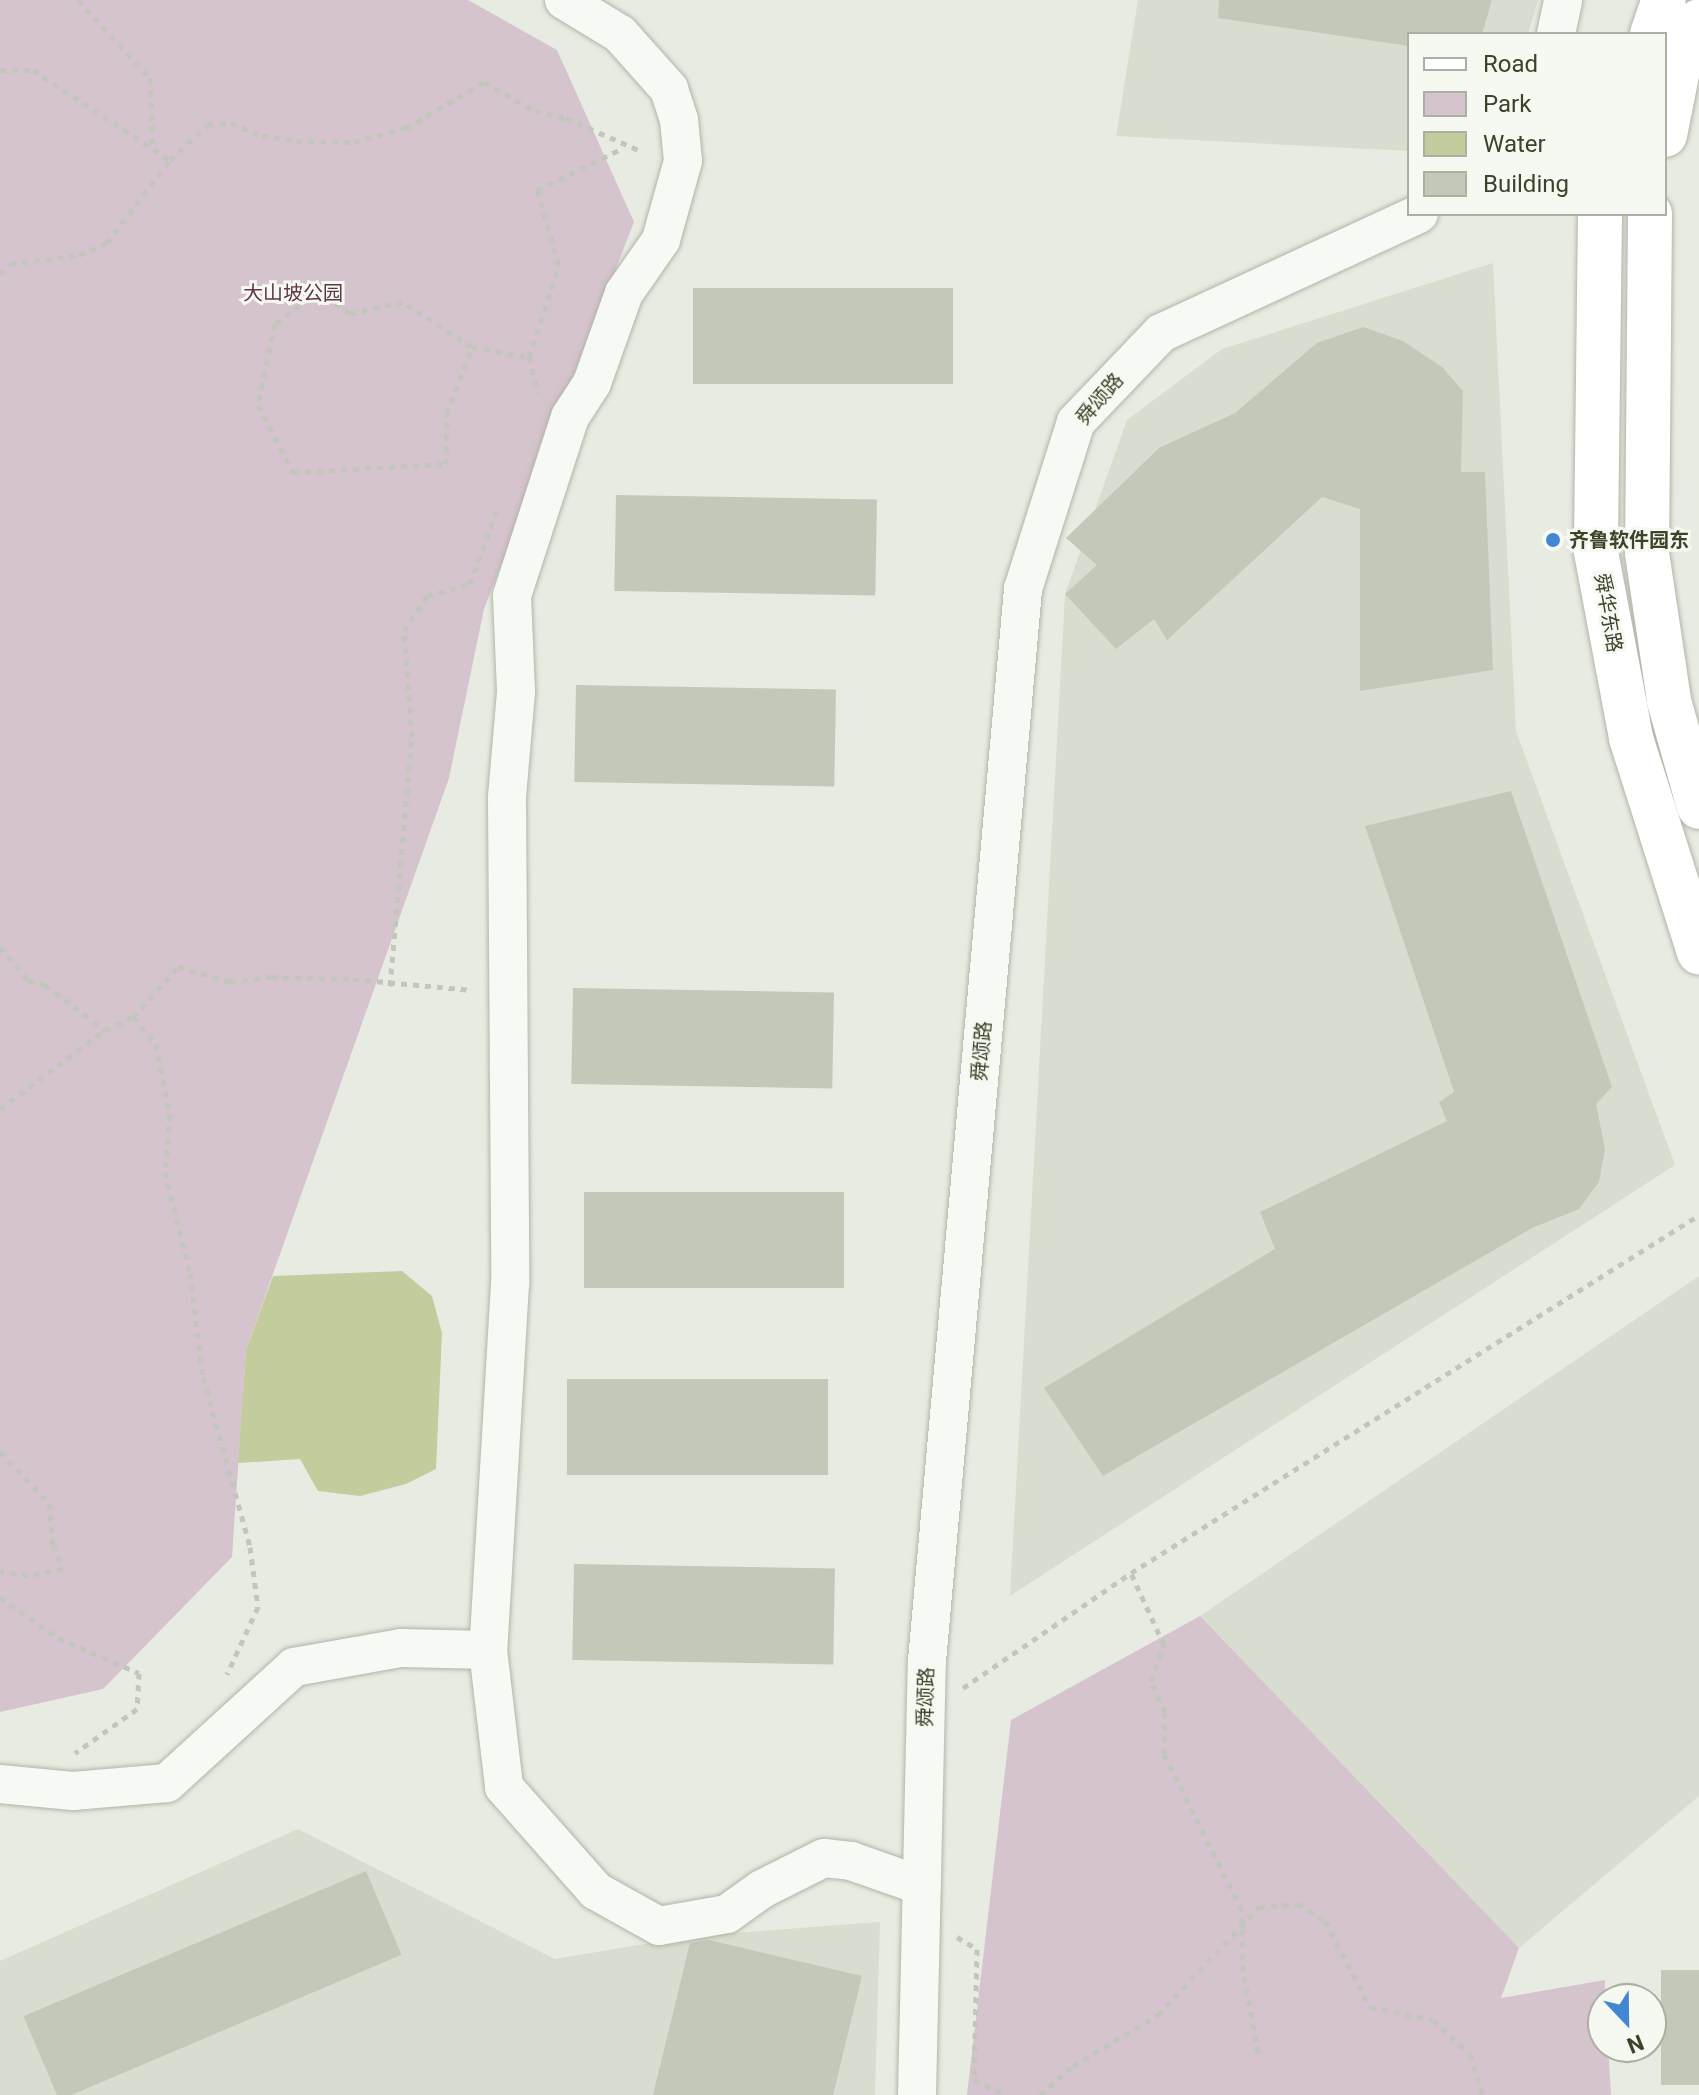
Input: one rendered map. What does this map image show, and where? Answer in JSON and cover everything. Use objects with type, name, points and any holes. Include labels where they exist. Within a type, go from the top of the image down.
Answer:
[{"type":"main road","points":[[1653,32],[1664,0]]},
{"type":"main road","points":[[1667,125],[1678,70],[1699,21]]},
{"type":"main road","name":"舜华东路","points":[[1600,216],[1596,552],[1631,738],[1699,953]]},
{"type":"main road","points":[[1636,218],[1647,553],[1669,701],[1699,807]]},
{"type":"street","points":[[564,0],[620,34],[669,89],[679,120],[683,161],[661,240],[624,293],[592,383],[570,417],[512,596],[516,692],[507,798],[510,1284],[488,1650],[504,1787],[596,1891],[659,1926],[727,1914],[762,1889],[824,1858],[851,1861],[922,1902]]},
{"type":"street","points":[[1556,32],[1563,0]]},
{"type":"street","name":"舜颂路","points":[[917,2095],[926,1714],[1023,589],[1076,422],[1161,333],[1415,216]]},
{"type":"street","points":[[0,1784],[79,1791],[174,1778],[294,1667],[401,1648],[488,1650]]},
{"type":"path","points":[[78,0],[150,78],[153,152]]},
{"type":"path","points":[[0,70],[33,70],[153,152],[170,160]]},
{"type":"path","points":[[0,274],[10,264],[79,255],[107,243],[170,160],[208,124],[231,123],[262,136],[296,141],[354,142],[406,128],[484,82],[535,111],[566,118],[624,147],[683,161]]},
{"type":"path","points":[[535,401],[540,387],[529,357],[559,265],[537,190],[624,147]]},
{"type":"path","points":[[472,347],[447,414],[446,464],[293,472],[258,405],[275,324],[319,291],[350,314],[403,302],[472,347],[529,357]]},
{"type":"path","points":[[390,986],[412,737],[404,631],[427,596],[470,584],[500,500]]},
{"type":"path","points":[[0,947],[28,980],[45,985],[105,1030]]},
{"type":"path","points":[[0,1109],[105,1030],[133,1017],[178,967],[230,982],[285,977],[390,986],[507,990]]},
{"type":"path","points":[[133,1017],[156,1044],[170,1114],[165,1172],[190,1273],[203,1377],[250,1547],[258,1607],[222,1685]]},
{"type":"path","points":[[926,1714],[1131,1573],[1699,1215]]},
{"type":"path","points":[[0,1452],[49,1503],[53,1545],[63,1569],[28,1575],[2,1570]]},
{"type":"path","points":[[1131,1573],[1164,1645],[1151,1681],[1165,1712],[1164,1754],[1224,1866],[1242,1910],[1243,1971],[1258,2053]]},
{"type":"path","points":[[0,1597],[58,1638],[139,1673],[137,1709],[72,1755],[66,1773],[79,1791]]},
{"type":"path","points":[[922,1902],[977,1949],[974,2080],[1007,2095]]},
{"type":"path","points":[[1040,2095],[1073,2066],[1158,2015],[1259,1907],[1298,1904],[1325,1921],[1370,2007],[1433,2020],[1470,2054],[1483,2095]]},
{"type":"shaded area","points":[[1138,0],[1538,0],[1529,32],[1407,32],[1407,151],[1116,136]]},
{"type":"shaded area","points":[[1493,263],[1516,731],[1675,1165],[1010,1596],[1065,594],[1127,420],[1222,349]]},
{"type":"shaded area","points":[[1699,1276],[1699,1796],[1519,1948],[1200,1616]]},
{"type":"shaded area","points":[[298,1829],[555,1959],[692,1936],[880,1922],[875,2095],[0,2095],[0,1961]]},
{"type":"green space","name":"大山坡公园","points":[[0,0],[468,0],[557,50],[634,222],[484,609],[449,778],[246,1350],[232,1557],[103,1689],[0,1712]]},
{"type":"green space","points":[[1200,1616],[1519,1948],[1501,1998],[1587,1983],[1587,2063],[1609,2063],[1611,2095],[967,2095],[1011,1720]]},
{"type":"water","points":[[402,1271],[432,1296],[442,1333],[436,1469],[406,1484],[360,1496],[318,1491],[300,1459],[238,1463],[246,1350],[273,1276]]},
{"type":"building","points":[[1219,0],[1492,0],[1483,32],[1407,32],[1407,46],[1218,18]]},
{"type":"building","points":[[693,288],[953,288],[953,384],[693,384]]},
{"type":"building","points":[[1363,327],[1403,341],[1442,367],[1463,391],[1461,472],[1485,472],[1493,670],[1360,691],[1360,509],[1322,497],[1167,640],[1154,619],[1116,649],[1065,594],[1097,565],[1066,538],[1159,448],[1235,413],[1317,343]]},
{"type":"building","points":[[616,495],[877,500],[875,596],[614,591]]},
{"type":"building","points":[[576,685],[836,690],[834,787],[574,782]]},
{"type":"building","points":[[1511,791],[1612,1087],[1596,1104],[1605,1149],[1599,1182],[1579,1209],[1532,1228],[1103,1476],[1044,1388],[1275,1249],[1260,1212],[1447,1121],[1439,1102],[1454,1092],[1365,826]]},
{"type":"building","points":[[573,988],[834,993],[832,1089],[571,1084]]},
{"type":"building","points":[[584,1192],[844,1192],[844,1288],[584,1288]]},
{"type":"building","points":[[567,1379],[828,1379],[828,1475],[567,1475]]},
{"type":"building","points":[[574,1564],[835,1569],[833,1665],[572,1660]]},
{"type":"building","points":[[366,1871],[402,1955],[71,2095],[57,2095],[24,2016]]},
{"type":"building","points":[[709,1940],[862,1976],[833,2095],[653,2095],[690,1943]]},
{"type":"building","points":[[1661,1970],[1699,1970],[1699,2085],[1661,2085],[1661,2063],[1667,2063],[1667,1983],[1661,1983]]},
{"type":"place","name":"齐鲁软件园东","points":[[1553,540]]}]
